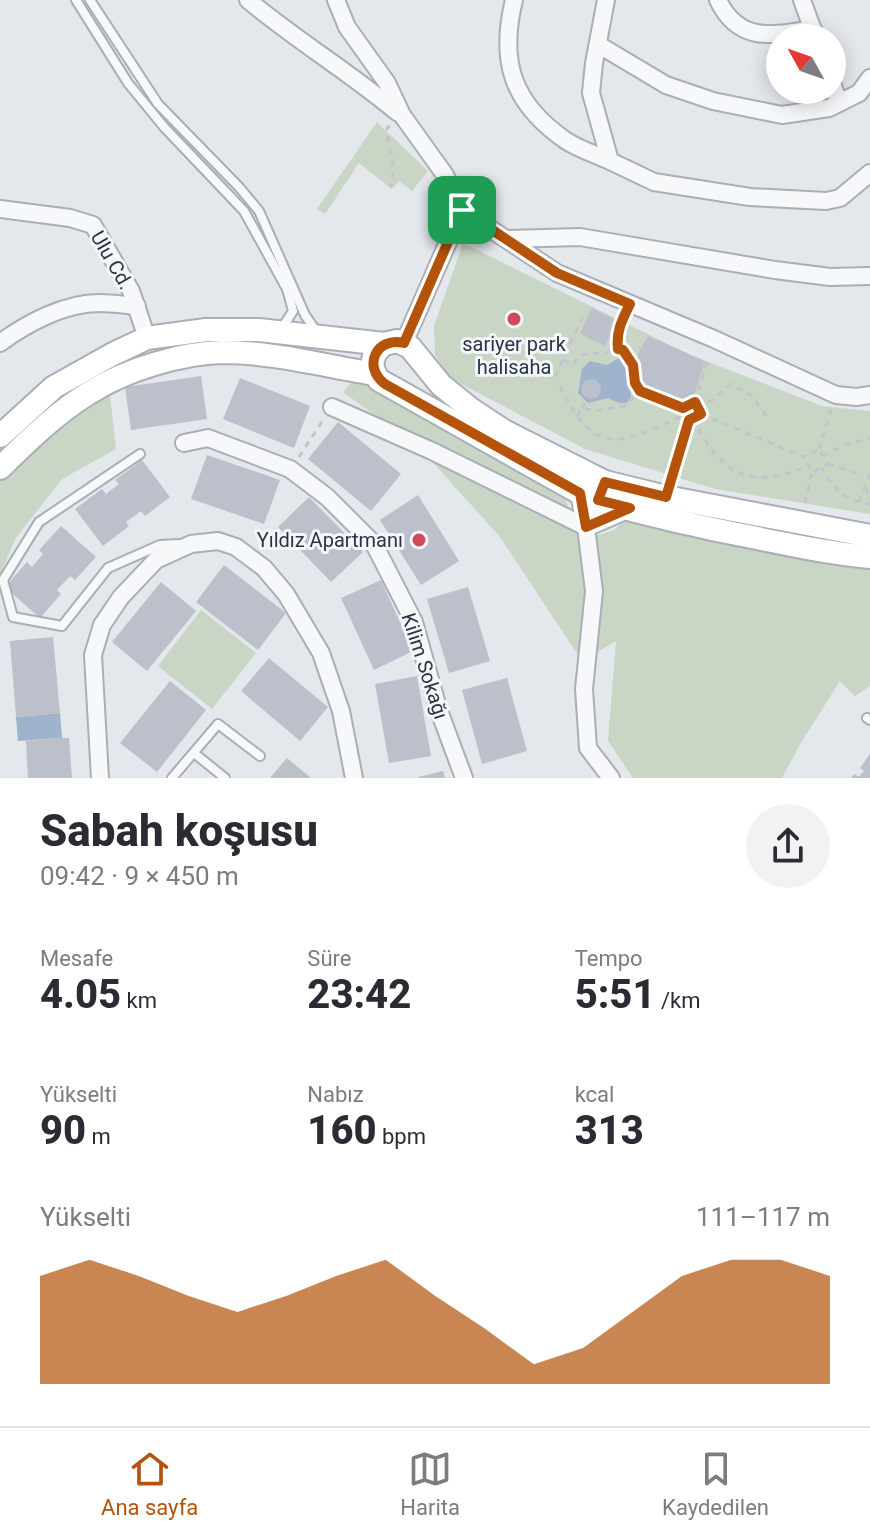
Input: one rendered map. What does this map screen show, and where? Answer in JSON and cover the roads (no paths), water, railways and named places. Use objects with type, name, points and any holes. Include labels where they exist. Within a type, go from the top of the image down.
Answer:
[{"type":"main road","points":[[2,429],[54,387],[147,338],[206,330],[278,332],[401,348],[472,410],[592,487],[666,497],[870,536]]},
{"type":"main road","points":[[0,468],[31,438],[90,392],[153,364],[184,356],[224,352],[276,357],[380,379],[399,386],[412,379],[418,366],[401,348]]},
{"type":"main road","points":[[401,348],[374,354],[372,361],[380,379],[630,508],[823,552],[870,557]]},
{"type":"street","points":[[248,0],[402,115]]},
{"type":"street","points":[[336,0],[347,27],[387,83],[402,115],[445,175],[462,210],[557,273],[714,339],[836,395],[870,395]]},
{"type":"street","points":[[514,0],[508,25],[508,63],[525,102],[566,141],[654,182],[750,197],[826,201],[840,198],[870,173]]},
{"type":"street","points":[[606,0],[591,93],[610,161]]},
{"type":"street","points":[[718,0],[732,20],[759,36],[766,36]]},
{"type":"street","points":[[802,0],[810,24]]},
{"type":"street","points":[[599,45],[666,85],[713,101],[782,115],[837,104]]},
{"type":"street","points":[[846,100],[859,93],[870,78]]},
{"type":"street","name":"Ulu Cd.","points":[[0,209],[70,218],[93,225],[131,291],[147,338]]},
{"type":"street","points":[[401,348],[462,210]]},
{"type":"street","points":[[507,239],[580,237],[775,270],[830,277],[870,276]]},
{"type":"street","points":[[0,343],[16,331],[73,306],[99,303],[137,306]]},
{"type":"street","points":[[332,407],[432,451],[586,527],[630,508]]},
{"type":"street","name":"Kilim Sokağı","points":[[184,443],[208,438],[290,469],[327,497],[374,544],[414,622],[438,708],[464,778]]},
{"type":"street","points":[[592,487],[586,527],[594,591],[584,689],[588,748],[611,778]]},
{"type":"street","points":[[100,778],[93,655],[102,625],[121,597],[156,560],[191,544],[218,541],[236,547],[264,568],[286,594],[321,653],[341,711],[354,778]]},
{"type":"lane","points":[[76,0],[128,83],[164,127],[244,211],[287,289],[293,311],[278,332]]},
{"type":"lane","points":[[90,0],[158,104],[259,211],[305,315],[322,338]]},
{"type":"lane","points":[[140,454],[39,522],[3,580],[13,617],[62,626],[108,568],[160,545],[191,544]]},
{"type":"lane","points":[[172,778],[218,724],[260,756]]},
{"type":"lane","points":[[194,753],[225,778]]},
{"type":"water","points":[[619,358],[629,367],[631,398],[626,403],[608,398],[588,403],[578,393],[582,369],[590,361],[607,365]]},
{"type":"water","points":[[60,713],[62,738],[18,741],[16,717]]},
{"type":"place","name":"sariyer park halisaha","points":[[514,319]]},
{"type":"place","name":"Yıldız Apartmanı","points":[[419,540]]}]
